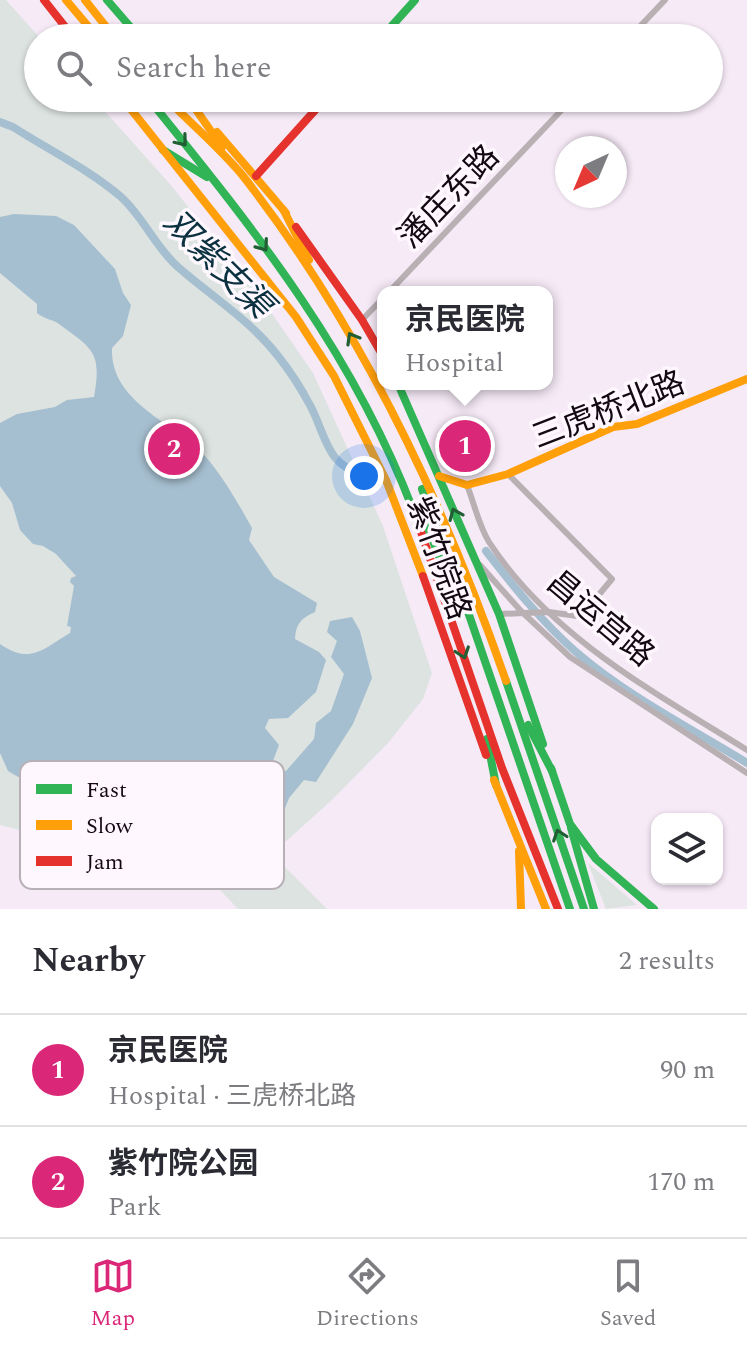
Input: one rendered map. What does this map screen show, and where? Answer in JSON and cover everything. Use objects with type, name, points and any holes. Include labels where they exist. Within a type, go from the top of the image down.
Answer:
[{"type":"main road","points":[[44,0],[63,24]]},
{"type":"main road","points":[[66,0],[86,24]]},
{"type":"main road","points":[[85,0],[104,24]]},
{"type":"main road","points":[[107,0],[127,24]]},
{"type":"main road","points":[[394,24],[415,0]]},
{"type":"main road","name":"紫竹院路","points":[[133,112],[296,317],[334,376],[386,480],[404,524],[496,785],[546,909]]},
{"type":"main road","name":"紫竹院路","points":[[159,112],[217,184],[345,363],[379,427],[427,547],[480,703],[564,909]]},
{"type":"main road","name":"紫竹院路","points":[[180,112],[241,174],[326,292],[377,384]]},
{"type":"main road","points":[[197,112],[241,174]]},
{"type":"main road","points":[[199,112],[256,176],[317,253],[377,346]]},
{"type":"main road","points":[[256,176],[313,112]]},
{"type":"main road","points":[[163,150],[217,184]]},
{"type":"main road","points":[[284,211],[326,292]]},
{"type":"main road","name":"三虎桥北路","points":[[467,485],[508,474],[613,427],[637,424],[747,379]]},
{"type":"main road","name":"紫竹院路","points":[[381,390],[477,598],[584,909]]},
{"type":"main road","points":[[401,390],[499,614],[570,824],[594,909]]},
{"type":"main road","points":[[394,414],[466,606],[556,872],[564,909]]},
{"type":"main road","points":[[379,427],[405,473],[460,608],[556,872]]},
{"type":"main road","points":[[439,476],[467,485]]},
{"type":"main road","points":[[509,688],[552,771]]},
{"type":"main road","points":[[480,703],[496,785]]},
{"type":"main road","points":[[570,824],[596,859],[654,909]]},
{"type":"main road","points":[[519,847],[521,909]]},
{"type":"street","points":[[116,12],[119,0]]},
{"type":"street","points":[[642,24],[665,0]]},
{"type":"street","name":"潘庄东路","points":[[395,286],[560,112]]},
{"type":"street","points":[[362,320],[377,304]]},
{"type":"street","name":"昌运宫路","points":[[499,614],[521,611],[577,616],[612,579],[508,474]]},
{"type":"street","name":"昌运宫路","points":[[467,485],[487,540],[526,589],[549,612],[595,652],[630,677],[747,750]]},
{"type":"street","points":[[476,561],[521,611],[570,657],[747,773]]},
{"type":"shaded area","points":[[0,0],[6,0],[27,24],[24,24],[24,112],[106,112],[170,184],[264,302],[313,373],[383,526],[432,673],[423,699],[388,743],[284,843],[284,761],[20,761],[20,830],[0,825]]},
{"type":"shaded area","points":[[588,863],[637,905],[606,909]]},
{"type":"shaded area","points":[[284,866],[327,909],[238,909],[219,889],[284,889]]},
{"type":"water","points":[[14,214],[56,216],[74,225],[115,269],[123,293],[131,305],[123,336],[112,348],[114,367],[121,383],[146,410],[192,444],[212,464],[252,528],[249,540],[274,577],[317,603],[315,612],[298,625],[295,639],[319,652],[326,660],[316,692],[288,718],[269,719],[265,728],[279,745],[273,761],[20,761],[20,778],[8,771],[0,753],[0,644],[28,654],[44,649],[70,633],[71,627],[67,626],[74,586],[70,582],[76,576],[56,554],[33,544],[20,530],[12,503],[0,486],[0,423],[17,414],[55,407],[67,400],[94,397],[97,370],[87,346],[59,324],[37,313],[37,304],[0,273],[0,217]]},
{"type":"water","points":[[352,617],[360,631],[372,678],[353,724],[316,782],[304,780],[289,798],[284,811],[284,770],[314,739],[316,723],[331,711],[344,674],[331,657],[337,641],[327,632],[330,621]]},
{"type":"waterway","name":"双紫支渠","points":[[0,122],[82,168],[120,196],[170,259],[267,343],[304,394],[329,449],[342,465],[364,474]]},
{"type":"waterway","name":"双紫支渠","points":[[486,551],[540,616],[576,652],[637,697],[747,763]]},
{"type":"traffic: fast","points":[[107,0],[128,24]]},
{"type":"traffic: fast","points":[[394,24],[415,0]]},
{"type":"traffic: fast","points":[[159,112],[266,249],[336,353],[395,465],[419,526]]},
{"type":"traffic: fast","points":[[163,150],[207,177]]},
{"type":"traffic: fast","points":[[401,390],[499,614],[543,744]]},
{"type":"traffic: fast","points":[[422,489],[466,606],[570,909]]},
{"type":"traffic: fast","points":[[425,521],[448,579]]},
{"type":"traffic: fast","points":[[506,681],[584,909]]},
{"type":"traffic: fast","points":[[528,725],[552,771]]},
{"type":"traffic: fast","points":[[487,739],[496,785]]},
{"type":"traffic: fast","points":[[551,768],[570,824],[596,859],[654,909]]},
{"type":"traffic: fast","points":[[571,828],[594,909]]},
{"type":"traffic: slow","points":[[66,0],[86,24]]},
{"type":"traffic: slow","points":[[85,0],[104,24]]},
{"type":"traffic: slow","points":[[133,112],[296,317],[334,376],[386,480],[423,576]]},
{"type":"traffic: slow","points":[[180,112],[243,176],[285,233],[325,293],[377,385]]},
{"type":"traffic: slow","points":[[198,112],[222,147]]},
{"type":"traffic: slow","points":[[217,132],[286,213]]},
{"type":"traffic: slow","points":[[284,211],[309,260]]},
{"type":"traffic: slow","points":[[439,476],[467,485],[508,474],[613,427],[637,424],[747,379]]},
{"type":"traffic: slow","points":[[380,390],[455,548],[506,681]]},
{"type":"traffic: slow","points":[[494,780],[546,909]]},
{"type":"traffic: slow","points":[[519,851],[521,909]]},
{"type":"traffic: jam","points":[[44,0],[63,24]]},
{"type":"traffic: jam","points":[[256,176],[313,112]]},
{"type":"traffic: jam","points":[[296,227],[377,346]]},
{"type":"traffic: jam","points":[[419,526],[502,768],[558,909]]},
{"type":"traffic: jam","points":[[423,576],[486,755]]},
{"type":"place","name":"京民医院","points":[[465,446]]},
{"type":"place","name":"紫竹院公园","points":[[174,449]]}]
